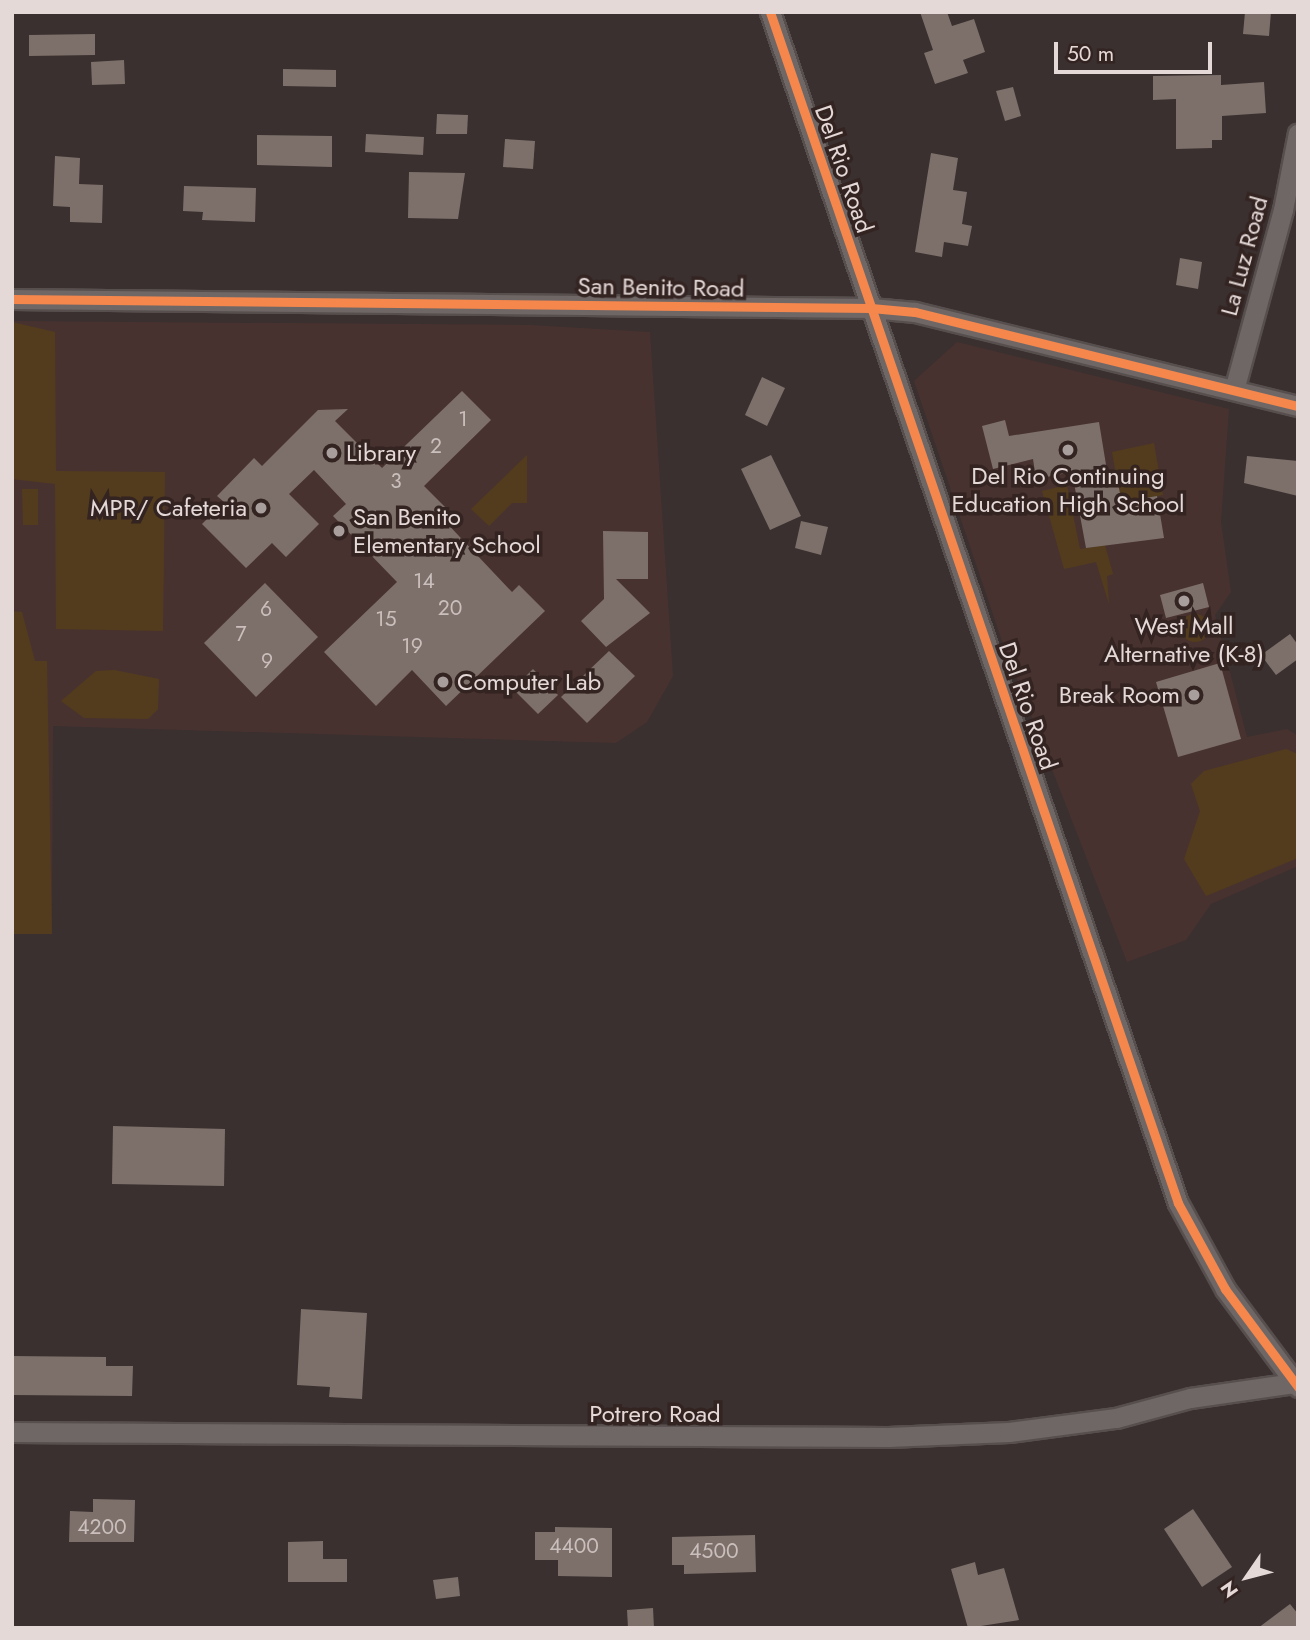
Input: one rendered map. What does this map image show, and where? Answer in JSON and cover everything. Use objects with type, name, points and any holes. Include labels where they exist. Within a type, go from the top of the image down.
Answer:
[{"type":"street","name":"Del Rio Road","points":[[770,12],[1178,1203],[1225,1289],[1296,1385]]},
{"type":"street","name":"La Luz Road","points":[[1234,390],[1283,210],[1298,133]]},
{"type":"street","name":"San Benito Road","points":[[12,299],[871,308],[915,312],[1298,405]]},
{"type":"street","name":"Potrero Road","points":[[12,1432],[888,1437],[1009,1432],[1116,1418],[1190,1398],[1296,1385]]},
{"type":"shaded area","name":"San Benito Elementary School","points":[[12,321],[530,325],[650,332],[673,676],[647,722],[616,743],[53,726],[52,934],[12,934]]},
{"type":"shaded area","points":[[12,322],[55,332],[56,471],[165,472],[163,631],[56,629],[55,484],[12,479]]},
{"type":"shaded area","points":[[957,342],[1229,409],[1221,522],[1231,592],[1215,615],[1247,737],[1287,729],[1298,736],[1298,866],[1211,904],[1186,940],[1127,962],[1001,638],[914,381]]},
{"type":"shaded area","points":[[1154,443],[1163,495],[1121,503],[1112,452]]},
{"type":"shaded area","points":[[527,455],[527,503],[512,503],[489,526],[471,509]]},
{"type":"shaded area","points":[[1067,485],[1080,549],[1105,545],[1113,574],[1107,576],[1109,604],[1096,562],[1064,569],[1042,491]]},
{"type":"shaded area","points":[[22,489],[38,489],[38,525],[23,525]]},
{"type":"shaded area","points":[[12,611],[22,612],[35,661],[47,661],[52,934],[12,934]]},
{"type":"shaded area","points":[[1195,614],[1205,618],[1209,628],[1205,638],[1195,642],[1185,638],[1181,628],[1185,618]]},
{"type":"shaded area","points":[[114,670],[159,679],[158,709],[148,719],[84,718],[61,701],[96,671]]},
{"type":"shaded area","points":[[1286,749],[1298,754],[1298,858],[1206,896],[1184,859],[1200,811],[1191,784],[1204,771]]},
{"type":"building","points":[[920,12],[947,12],[952,26],[974,19],[985,52],[963,60],[968,73],[935,84],[924,53],[933,50]]},
{"type":"building","points":[[1245,12],[1271,12],[1269,36],[1243,34]]},
{"type":"building","points":[[95,34],[95,55],[29,56],[29,35]]},
{"type":"building","points":[[124,60],[125,84],[92,85],[91,62]]},
{"type":"building","points":[[283,69],[336,70],[336,87],[283,86]]},
{"type":"building","points":[[1221,75],[1221,85],[1264,82],[1266,113],[1222,116],[1222,140],[1212,140],[1212,148],[1176,149],[1176,99],[1153,100],[1153,76]]},
{"type":"building","points":[[1013,87],[1021,116],[1005,121],[996,91]]},
{"type":"building","points":[[437,114],[468,115],[467,134],[436,134]]},
{"type":"building","points":[[366,134],[424,137],[423,155],[365,152]]},
{"type":"building","points":[[257,135],[332,136],[332,167],[257,165]]},
{"type":"building","points":[[505,139],[535,141],[533,169],[503,167]]},
{"type":"building","points":[[931,153],[958,158],[953,190],[967,192],[962,224],[972,226],[968,246],[944,242],[942,257],[915,252]]},
{"type":"building","points":[[55,156],[80,158],[79,184],[103,185],[102,223],[70,222],[70,207],[53,206]]},
{"type":"building","points":[[409,172],[465,173],[458,219],[408,218]]},
{"type":"building","points":[[184,186],[256,188],[255,222],[202,220],[203,212],[183,211]]},
{"type":"building","points":[[1180,258],[1202,262],[1198,289],[1176,285]]},
{"type":"building","points":[[762,377],[785,388],[767,426],[745,415]]},
{"type":"building","points":[[462,391],[491,420],[424,486],[448,510],[441,517],[512,592],[519,585],[545,611],[446,706],[412,670],[376,706],[324,652],[397,582],[333,516],[346,504],[314,470],[289,494],[319,524],[286,557],[272,543],[246,568],[202,524],[224,502],[217,496],[254,458],[262,466],[318,410],[348,409],[335,421],[382,468]]},
{"type":"building","points":[[1005,420],[1009,436],[1099,422],[1108,477],[1116,475],[1122,502],[1157,496],[1164,538],[1086,548],[1072,472],[1036,479],[1033,459],[993,469],[982,426]]},
{"type":"building","points":[[771,455],[801,516],[770,530],[741,469]]},
{"type":"building","points":[[1247,456],[1298,461],[1298,496],[1244,483]]},
{"type":"building","points":[[801,521],[828,527],[821,555],[795,548]]},
{"type":"building","points":[[603,531],[648,532],[648,579],[616,579],[650,613],[606,647],[581,621],[604,599]]},
{"type":"building","points":[[265,583],[318,637],[256,697],[204,643]]},
{"type":"building","name":"West Mall Alternative (K-8)","points":[[1203,583],[1209,607],[1166,618],[1160,595]]},
{"type":"building","points":[[1290,634],[1298,645],[1298,659],[1276,675],[1261,655]]},
{"type":"building","points":[[609,651],[635,676],[587,723],[561,697]]},
{"type":"building","points":[[1220,663],[1241,739],[1178,757],[1156,682]]},
{"type":"building","points":[[533,669],[558,695],[538,714],[513,689]]},
{"type":"building","points":[[113,1126],[225,1129],[224,1186],[112,1184]]},
{"type":"building","points":[[301,1309],[367,1313],[362,1399],[329,1397],[330,1387],[297,1385]]},
{"type":"building","points":[[12,1356],[106,1357],[106,1366],[133,1366],[132,1396],[12,1395]]},
{"type":"building","points":[[93,1499],[135,1500],[134,1542],[69,1542],[70,1511],[93,1512]]},
{"type":"building","points":[[1193,1509],[1232,1567],[1202,1587],[1164,1529]]},
{"type":"building","points":[[555,1527],[612,1528],[612,1577],[558,1576],[558,1560],[535,1560],[535,1532],[555,1532]]},
{"type":"building","points":[[755,1535],[756,1572],[684,1574],[684,1565],[672,1565],[672,1537]]},
{"type":"building","points":[[323,1541],[323,1559],[347,1559],[347,1582],[288,1582],[288,1542]]},
{"type":"building","points":[[975,1562],[978,1575],[1004,1568],[1019,1620],[968,1628],[951,1569]]},
{"type":"building","points":[[458,1577],[460,1596],[436,1599],[433,1580]]},
{"type":"building","points":[[1290,1604],[1298,1614],[1298,1628],[1258,1628]]},
{"type":"building","points":[[653,1608],[654,1628],[628,1628],[627,1610]]},
{"type":"cycle path","points":[[770,12],[1178,1203],[1225,1289],[1298,1387]]},
{"type":"cycle path","points":[[12,299],[871,308],[915,312],[1298,406]]},
{"type":"place","name":"Del Rio Continuing Education High School","points":[[1068,450]]},
{"type":"place","name":"Library","points":[[332,453]]},
{"type":"place","name":"MPR/ Cafeteria","points":[[261,508]]},
{"type":"place","name":"San Benito Elementary School","points":[[339,531]]},
{"type":"place","name":"West Mall Alternative (K-8)","points":[[1184,601]]},
{"type":"place","name":"Computer Lab","points":[[443,682]]},
{"type":"place","name":"Break Room","points":[[1194,695]]}]
